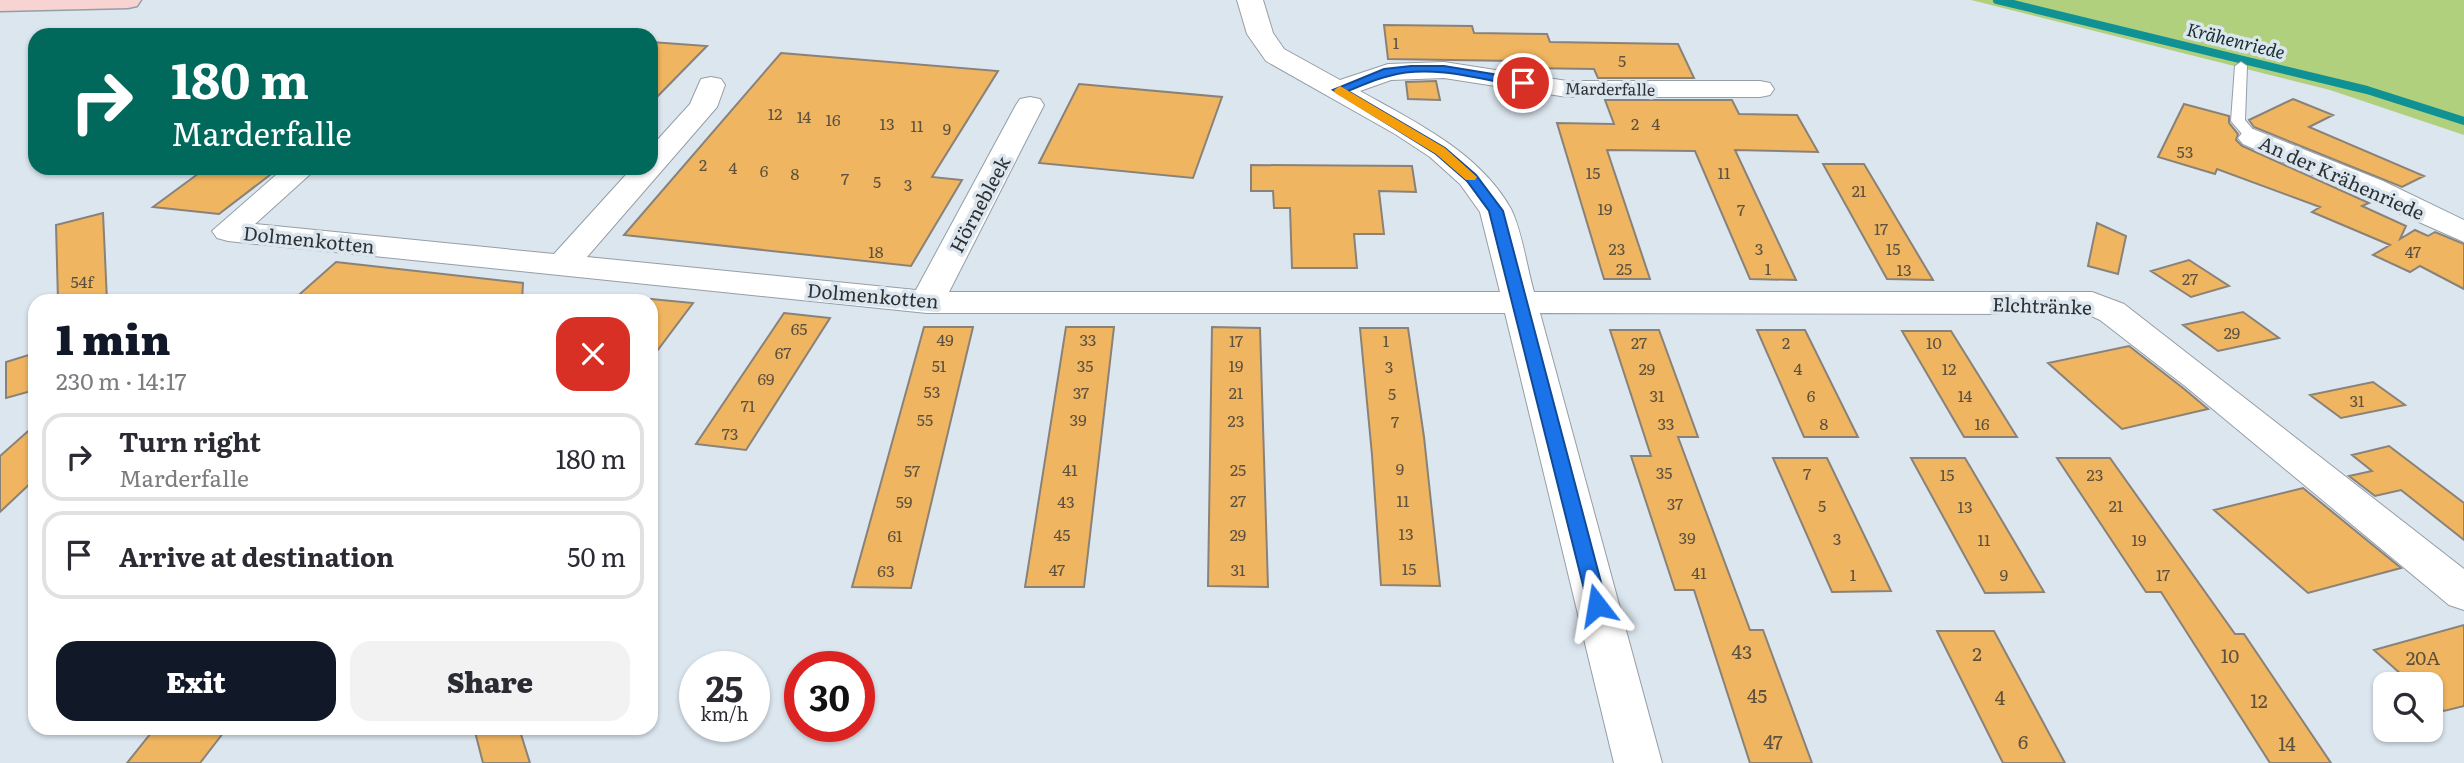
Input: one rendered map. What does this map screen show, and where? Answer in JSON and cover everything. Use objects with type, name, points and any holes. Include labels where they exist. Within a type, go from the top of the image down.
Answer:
[{"type":"main road","points":[[0,3],[128,0]]},
{"type":"street","points":[[1250,0],[1260,34],[1275,55],[1440,151],[1471,178],[1496,211],[1639,763]]},
{"type":"street","name":"Marderfalle","points":[[1339,90],[1388,72],[1411,70],[1444,70],[1567,89],[1760,89]]},
{"type":"street","points":[[658,157],[702,107],[711,85]]},
{"type":"street","name":"Hörnebleek","points":[[927,302],[1030,105]]},
{"type":"street","name":"An der Krähenriede","points":[[2253,138],[2372,188],[2464,232]]},
{"type":"street","name":"Dolmenkotten","points":[[294,175],[228,231],[927,302],[1520,302]]},
{"type":"street","points":[[563,264],[642,175]]},
{"type":"street","name":"Elchtränke","points":[[1520,302],[2092,303],[2112,312],[2197,378],[2464,593]]},
{"type":"lane","name":"An der Krähenriede","points":[[2242,66],[2238,121],[2253,138]]},
{"type":"green space","points":[[1971,0],[2464,0],[2464,135],[2330,90]]},
{"type":"building","points":[[1384,25],[1472,26],[1474,33],[1547,34],[1550,42],[1678,44],[1694,78],[1598,78],[1594,69],[1517,68],[1515,61],[1388,59]]},
{"type":"building","points":[[658,42],[707,46],[658,96]]},
{"type":"building","points":[[781,53],[998,71],[932,177],[962,180],[911,266],[624,235]]},
{"type":"building","points":[[1436,81],[1440,100],[1408,99],[1406,82]]},
{"type":"building","points":[[1079,84],[1222,97],[1193,178],[1039,163]]},
{"type":"building","points":[[2293,99],[2333,115],[2309,127],[2424,176],[2402,187],[2254,127],[2249,120]]},
{"type":"building","points":[[1605,100],[1732,100],[1739,114],[1797,115],[1818,152],[1735,150],[1796,280],[1750,279],[1695,151],[1607,150],[1650,279],[1604,279],[1557,123],[1614,124]]},
{"type":"building","points":[[2184,104],[2229,116],[2229,123],[2238,134],[2236,140],[2242,146],[2369,203],[2362,206],[2406,226],[2400,239],[2415,230],[2428,236],[2435,232],[2464,244],[2464,289],[2420,266],[2410,272],[2373,255],[2390,245],[2312,212],[2320,207],[2217,169],[2215,174],[2158,157]]},
{"type":"building","points":[[1823,164],[1864,164],[1933,280],[1887,279]]},
{"type":"building","points":[[1251,165],[1412,166],[1416,192],[1379,191],[1384,234],[1354,234],[1357,268],[1292,268],[1290,208],[1274,208],[1273,191],[1251,191]]},
{"type":"building","points":[[196,175],[270,175],[219,214],[153,207]]},
{"type":"building","points":[[103,213],[107,294],[58,294],[56,225]]},
{"type":"building","points":[[2097,223],[2126,236],[2118,274],[2088,266]]},
{"type":"building","points":[[2189,260],[2229,286],[2191,297],[2151,271]]},
{"type":"building","points":[[336,262],[523,283],[522,294],[300,294]]},
{"type":"building","points":[[658,300],[693,303],[658,350]]},
{"type":"building","points":[[2243,312],[2279,338],[2218,351],[2183,325]]},
{"type":"building","points":[[784,313],[830,318],[746,450],[696,444]]},
{"type":"building","points":[[924,327],[973,327],[911,588],[852,587]]},
{"type":"building","points":[[1066,327],[1114,327],[1084,587],[1025,587]]},
{"type":"building","points":[[1212,327],[1260,328],[1268,587],[1208,586]]},
{"type":"building","points":[[1360,328],[1408,328],[1424,437],[1440,586],[1381,585]]},
{"type":"building","points":[[1610,330],[1659,330],[1698,437],[1678,437],[1750,630],[1763,630],[1812,763],[1750,763],[1694,590],[1675,590],[1631,456],[1651,456]]},
{"type":"building","points":[[1757,330],[1805,330],[1858,437],[1804,437]]},
{"type":"building","points":[[1902,331],[1951,331],[2017,437],[1964,437]]},
{"type":"building","points":[[2129,346],[2208,409],[2122,429],[2048,363]]},
{"type":"building","points":[[28,355],[28,392],[6,398],[6,362]]},
{"type":"building","points":[[2373,382],[2405,405],[2341,418],[2310,395]]},
{"type":"building","points":[[28,431],[28,486],[0,512],[0,456]]},
{"type":"building","points":[[2389,446],[2464,503],[2464,540],[2401,490],[2375,496],[2349,476],[2372,471],[2352,455]]},
{"type":"building","points":[[1773,458],[1827,458],[1891,591],[1832,592]]},
{"type":"building","points":[[1911,458],[1965,458],[2044,592],[1985,593]]},
{"type":"building","points":[[2057,458],[2110,458],[2235,634],[2244,634],[2331,763],[2270,763],[2161,592],[2146,592]]},
{"type":"building","points":[[2303,488],[2401,568],[2308,593],[2214,510]]},
{"type":"building","points":[[2464,625],[2464,706],[2443,710],[2443,672],[2399,672],[2374,650]]},
{"type":"building","points":[[1937,631],[1994,631],[2065,763],[2003,763]]},
{"type":"building","points":[[149,735],[222,735],[200,763],[127,763]]},
{"type":"building","points":[[476,735],[521,735],[530,763],[483,763]]},
{"type":"waterway","name":"Krähenriede","points":[[1997,0],[2367,90],[2464,121]]},
{"type":"slow traffic","points":[[1340,90],[1440,151],[1470,177]]},
{"type":"route","points":[[1523,83],[1444,70],[1411,70],[1388,72],[1339,90],[1440,151],[1471,178],[1496,211],[1597,605]]}]
